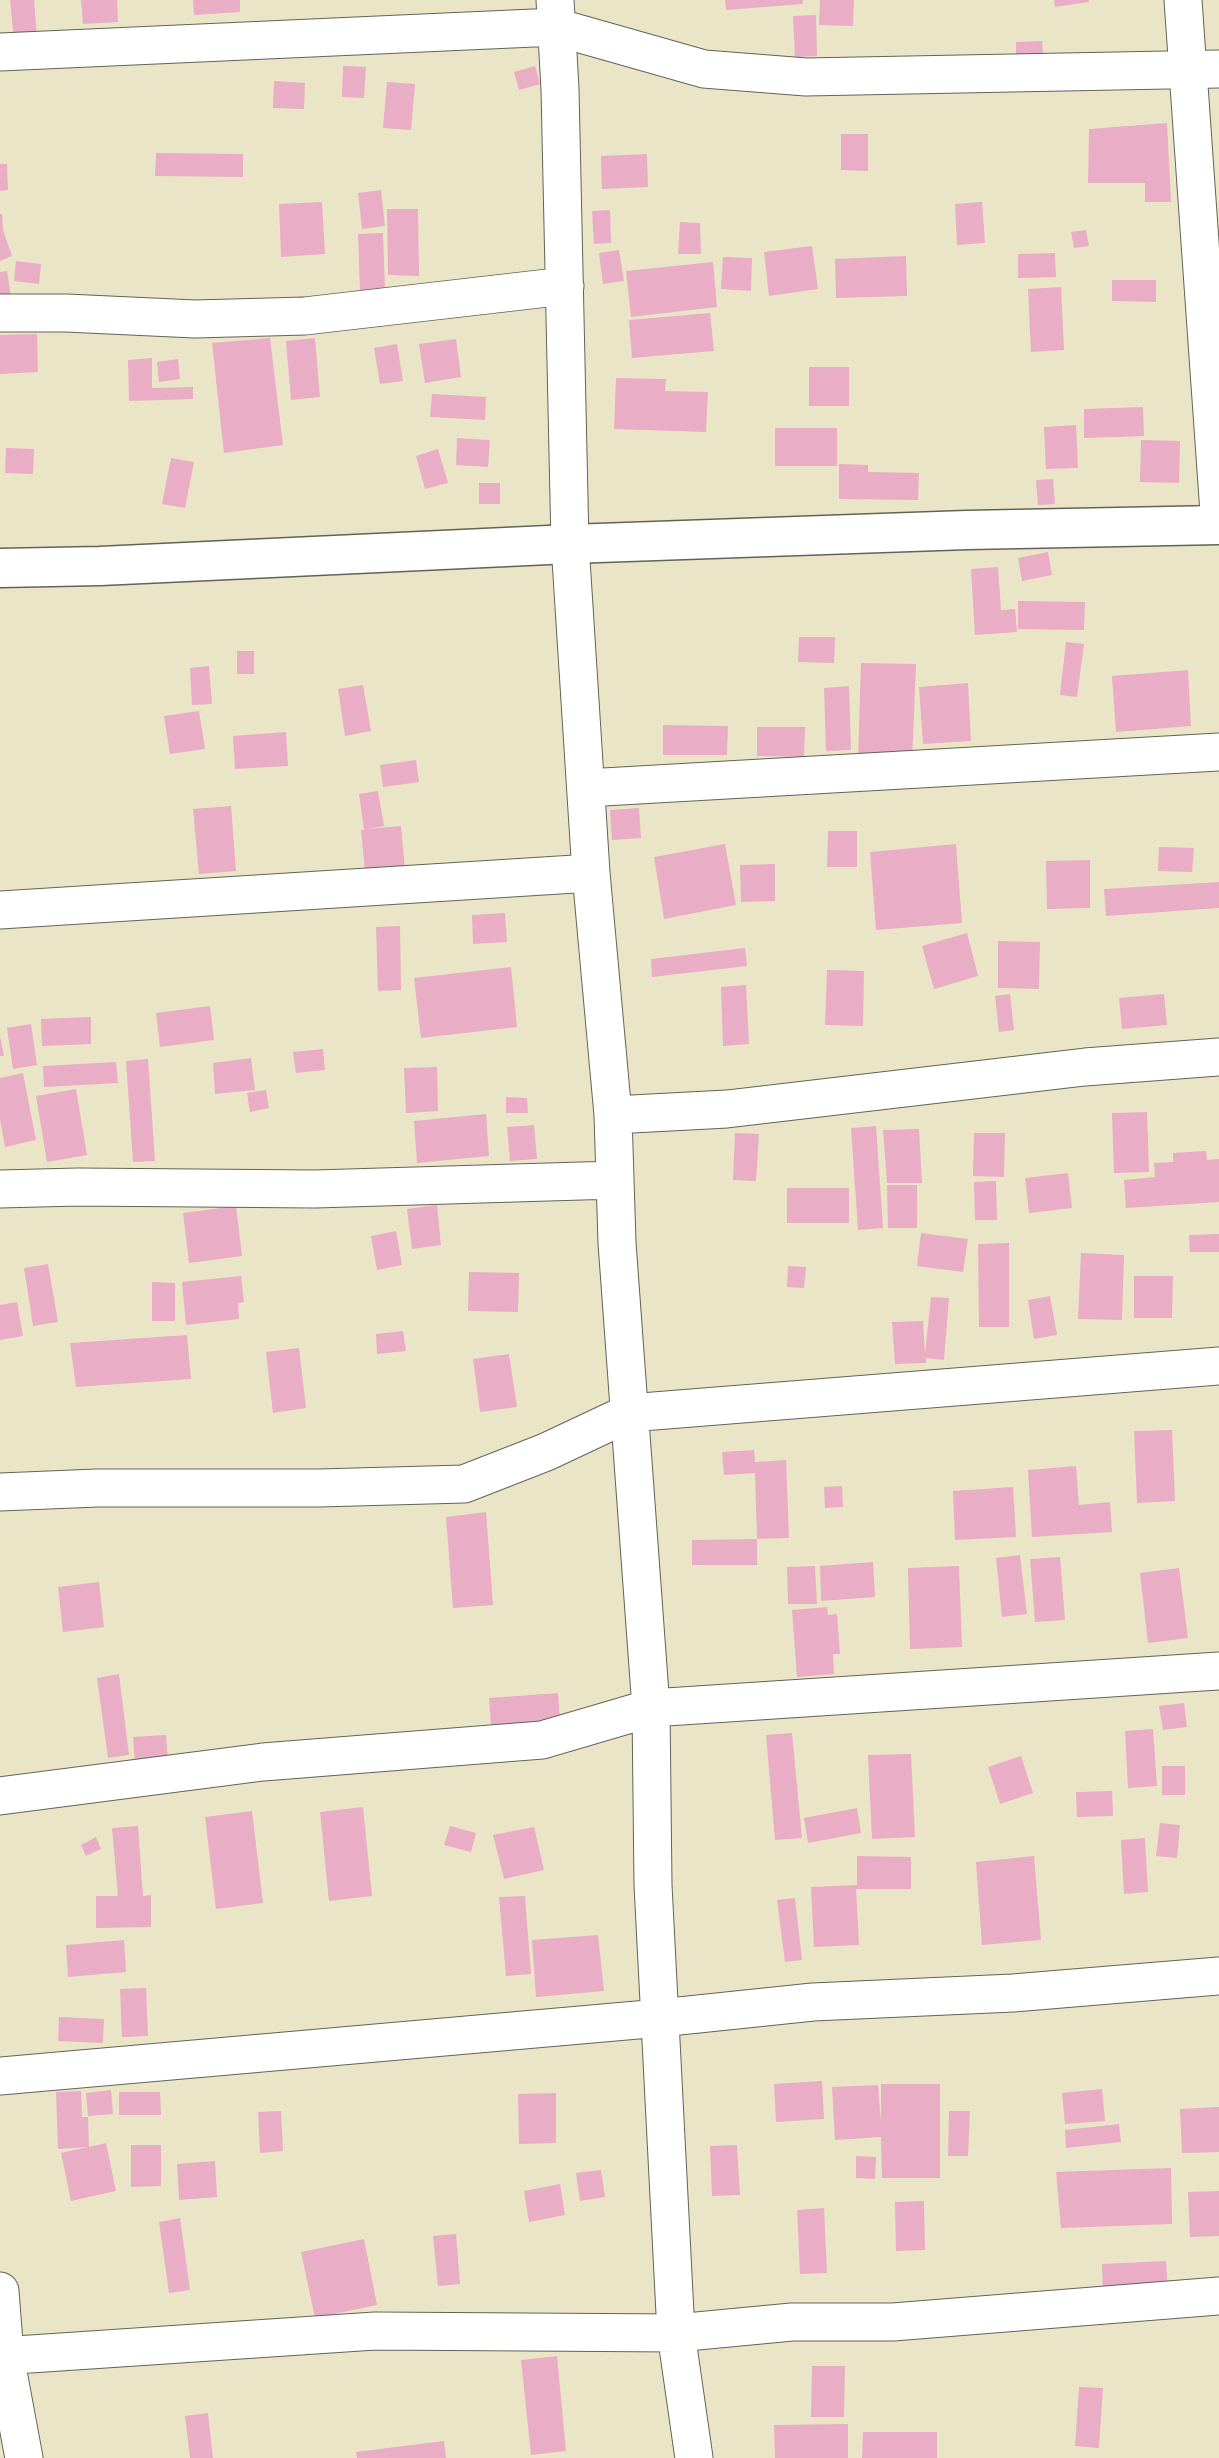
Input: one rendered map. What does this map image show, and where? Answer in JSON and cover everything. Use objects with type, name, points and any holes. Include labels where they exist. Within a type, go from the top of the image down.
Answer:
[{"type":"street","points":[[1183,0],[1203,70],[1219,513]]},
{"type":"street","points":[[0,52],[555,13],[704,69],[806,77],[1203,70]]},
{"type":"street","points":[[555,13],[560,89],[570,544],[591,873],[613,1115],[617,1243],[651,1708],[653,1885],[677,2333],[694,2458]]},
{"type":"street","points":[[0,313],[195,319],[305,316],[565,286]]},
{"type":"street","points":[[0,568],[100,566],[570,544],[967,530],[1219,525]]},
{"type":"street","points":[[586,788],[1219,752]]},
{"type":"street","points":[[0,910],[591,873]]},
{"type":"street","points":[[613,1115],[727,1109],[1085,1067],[1219,1057]]},
{"type":"street","points":[[0,1189],[315,1189],[615,1180]]},
{"type":"street","points":[[0,1492],[97,1488],[319,1488],[464,1484],[546,1452],[629,1413],[1219,1366]]},
{"type":"street","points":[[0,1796],[263,1762],[542,1740],[651,1708],[1219,1671]]},
{"type":"street","points":[[0,2076],[813,2002],[1013,1993],[1219,1976]]},
{"type":"street","points":[[0,2291],[2,2356],[24,2458]]},
{"type":"street","points":[[2,2356],[375,2331],[677,2333],[792,2322],[893,2322],[1219,2296]]},
{"type":"building","points":[[10,0],[34,0],[37,37],[14,40]]},
{"type":"building","points":[[81,0],[117,0],[118,22],[83,24]]},
{"type":"building","points":[[193,0],[240,0],[240,12],[194,15]]},
{"type":"building","points":[[725,0],[803,0],[803,4],[726,10]]},
{"type":"building","points":[[820,0],[854,0],[853,26],[819,25]]},
{"type":"building","points":[[1054,0],[1089,0],[1089,2],[1055,7]]},
{"type":"building","points":[[816,15],[817,56],[795,57],[793,16]]},
{"type":"building","points":[[1042,41],[1043,54],[1016,55],[1016,42]]},
{"type":"building","points":[[343,66],[366,67],[364,98],[342,97]]},
{"type":"building","points":[[535,66],[540,84],[519,90],[514,72]]},
{"type":"building","points":[[274,81],[305,83],[304,109],[273,108]]},
{"type":"building","points":[[387,82],[415,84],[411,130],[383,128]]},
{"type":"building","points":[[1167,123],[1171,202],[1145,202],[1145,183],[1088,183],[1089,129]]},
{"type":"building","points":[[841,134],[868,134],[868,171],[841,170]]},
{"type":"building","points":[[156,153],[243,154],[243,177],[155,176]]},
{"type":"building","points":[[647,154],[648,187],[602,189],[601,156]]},
{"type":"building","points":[[0,164],[7,164],[8,190],[0,191]]},
{"type":"building","points":[[381,190],[385,226],[362,229],[358,193]]},
{"type":"building","points":[[322,202],[325,254],[281,257],[279,204]]},
{"type":"building","points":[[982,202],[985,243],[957,245],[955,204]]},
{"type":"building","points":[[387,209],[418,209],[419,276],[388,275]]},
{"type":"building","points":[[610,210],[611,243],[594,244],[592,211]]},
{"type":"building","points":[[0,214],[12,256],[0,261]]},
{"type":"building","points":[[680,222],[700,223],[701,254],[678,254]]},
{"type":"building","points":[[1086,230],[1089,246],[1074,248],[1071,232]]},
{"type":"building","points":[[383,233],[385,290],[360,291],[358,234]]},
{"type":"building","points":[[812,246],[818,289],[769,296],[764,252]]},
{"type":"building","points":[[619,250],[624,281],[603,284],[599,253]]},
{"type":"building","points":[[1055,253],[1056,277],[1018,278],[1018,254]]},
{"type":"building","points":[[906,256],[907,296],[836,298],[835,259]]},
{"type":"building","points":[[723,257],[752,258],[751,291],[721,289]]},
{"type":"building","points":[[16,261],[41,264],[39,284],[14,281]]},
{"type":"building","points":[[713,262],[717,307],[631,317],[626,271]]},
{"type":"building","points":[[7,271],[11,297],[0,298],[0,272]]},
{"type":"building","points":[[1112,280],[1156,280],[1156,302],[1112,301]]},
{"type":"building","points":[[1061,287],[1064,350],[1031,352],[1028,289]]},
{"type":"building","points":[[710,313],[714,351],[632,358],[629,320]]},
{"type":"building","points":[[37,334],[38,372],[0,374],[0,335]]},
{"type":"building","points":[[270,338],[283,445],[224,453],[212,343]]},
{"type":"building","points":[[315,338],[320,397],[291,400],[286,341]]},
{"type":"building","points":[[456,339],[461,377],[425,383],[419,344]]},
{"type":"building","points":[[397,344],[403,381],[380,384],[374,348]]},
{"type":"building","points":[[152,358],[152,388],[193,387],[193,399],[129,401],[128,360]]},
{"type":"building","points":[[178,359],[180,379],[159,382],[157,362]]},
{"type":"building","points":[[809,367],[849,367],[849,406],[809,406]]},
{"type":"building","points":[[616,378],[666,379],[665,391],[708,392],[706,432],[614,429]]},
{"type":"building","points":[[432,394],[486,397],[485,420],[430,417]]},
{"type":"building","points":[[1143,407],[1144,436],[1084,438],[1084,409]]},
{"type":"building","points":[[1076,425],[1078,468],[1046,469],[1044,427]]},
{"type":"building","points":[[775,428],[837,428],[837,466],[775,466]]},
{"type":"building","points":[[457,438],[490,440],[488,467],[456,465]]},
{"type":"building","points":[[1141,440],[1180,441],[1179,483],[1140,482]]},
{"type":"building","points":[[6,448],[34,449],[33,474],[5,473]]},
{"type":"building","points":[[438,449],[448,483],[425,489],[416,456]]},
{"type":"building","points":[[171,458],[194,462],[185,508],[162,504]]},
{"type":"building","points":[[839,464],[868,465],[868,472],[919,473],[918,500],[839,499]]},
{"type":"building","points":[[1053,479],[1055,504],[1038,505],[1036,480]]},
{"type":"building","points":[[479,483],[500,483],[500,504],[479,504]]},
{"type":"building","points":[[1048,552],[1052,575],[1022,581],[1018,558]]},
{"type":"building","points":[[998,567],[1001,610],[1015,609],[1017,632],[975,635],[971,569]]},
{"type":"building","points":[[1018,601],[1085,602],[1084,630],[1018,629]]},
{"type":"building","points":[[799,637],[835,637],[834,663],[798,662]]},
{"type":"building","points":[[1066,642],[1084,644],[1077,697],[1060,695]]},
{"type":"building","points":[[237,651],[254,651],[254,674],[237,674]]},
{"type":"building","points":[[861,663],[916,664],[912,761],[858,759]]},
{"type":"building","points":[[209,666],[212,704],[192,705],[190,668]]},
{"type":"building","points":[[1188,670],[1191,726],[1116,732],[1112,676]]},
{"type":"building","points":[[968,683],[971,741],[923,744],[919,687]]},
{"type":"building","points":[[363,685],[371,731],[345,736],[338,689]]},
{"type":"building","points":[[849,686],[851,750],[826,751],[824,688]]},
{"type":"building","points":[[199,711],[205,749],[170,754],[164,716]]},
{"type":"building","points":[[663,725],[728,726],[727,755],[663,755]]},
{"type":"building","points":[[757,727],[805,727],[804,757],[757,756]]},
{"type":"building","points":[[286,732],[288,766],[235,769],[233,736]]},
{"type":"building","points":[[416,760],[419,782],[383,787],[380,765]]},
{"type":"building","points":[[378,791],[384,826],[368,829],[401,826],[405,869],[365,872],[361,830],[364,830],[359,794]]},
{"type":"building","points":[[231,806],[236,871],[199,874],[193,809]]},
{"type":"building","points":[[639,808],[641,838],[612,840],[610,810]]},
{"type":"building","points":[[828,831],[857,831],[857,867],[827,867]]},
{"type":"building","points":[[725,844],[736,905],[664,919],[654,857]]},
{"type":"building","points":[[956,844],[962,923],[876,930],[870,852]]},
{"type":"building","points":[[1159,847],[1194,848],[1192,872],[1158,871]]},
{"type":"building","points":[[1090,860],[1090,908],[1047,909],[1046,861]]},
{"type":"building","points":[[775,864],[775,901],[741,902],[740,865]]},
{"type":"building","points":[[1219,882],[1219,908],[1106,916],[1104,889]]},
{"type":"building","points":[[505,913],[507,942],[473,944],[472,915]]},
{"type":"building","points":[[400,926],[401,990],[378,991],[376,927]]},
{"type":"building","points":[[967,933],[978,976],[934,989],[922,946]]},
{"type":"building","points":[[998,941],[1040,942],[1039,989],[998,988]]},
{"type":"building","points":[[745,948],[747,966],[652,977],[651,959]]},
{"type":"building","points":[[511,967],[517,1027],[421,1038],[414,978]]},
{"type":"building","points":[[827,970],[864,971],[863,1026],[825,1025]]},
{"type":"building","points":[[746,985],[749,1044],[723,1046],[721,987]]},
{"type":"building","points":[[1010,994],[1014,1030],[999,1032],[995,996]]},
{"type":"building","points":[[1164,994],[1167,1025],[1122,1029],[1119,998]]},
{"type":"building","points":[[210,1006],[214,1040],[160,1047],[156,1013]]},
{"type":"building","points":[[91,1017],[91,1044],[42,1046],[41,1019]]},
{"type":"building","points":[[31,1024],[37,1065],[13,1069],[7,1028]]},
{"type":"building","points":[[0,1036],[4,1056],[0,1056]]},
{"type":"building","points":[[323,1049],[325,1070],[296,1073],[293,1052]]},
{"type":"building","points":[[251,1058],[255,1090],[215,1094],[213,1063]]},
{"type":"building","points":[[148,1059],[155,1161],[133,1162],[126,1061]]},
{"type":"building","points":[[116,1062],[118,1083],[44,1087],[43,1066]]},
{"type":"building","points":[[437,1067],[438,1111],[406,1113],[404,1068]]},
{"type":"building","points":[[23,1073],[36,1140],[5,1147],[0,1120],[0,1078]]},
{"type":"building","points":[[76,1089],[87,1155],[47,1162],[36,1096]]},
{"type":"building","points":[[266,1090],[269,1108],[250,1112],[247,1093]]},
{"type":"building","points":[[506,1097],[527,1098],[528,1113],[506,1113]]},
{"type":"building","points":[[1147,1112],[1149,1172],[1114,1173],[1112,1113]]},
{"type":"building","points":[[486,1114],[489,1156],[417,1163],[414,1121]]},
{"type":"building","points":[[534,1125],[537,1159],[510,1161],[507,1127]]},
{"type":"building","points":[[876,1126],[883,1228],[858,1230],[851,1128]]},
{"type":"building","points":[[919,1129],[922,1183],[887,1183],[883,1130]]},
{"type":"building","points":[[735,1133],[759,1134],[756,1181],[733,1180]]},
{"type":"building","points":[[974,1133],[1005,1133],[1004,1177],[973,1176]]},
{"type":"building","points":[[1206,1151],[1207,1160],[1219,1159],[1219,1202],[1126,1208],[1124,1180],[1155,1177],[1154,1163],[1173,1162],[1173,1153]]},
{"type":"building","points":[[1068,1173],[1072,1208],[1029,1213],[1025,1178]]},
{"type":"building","points":[[996,1181],[997,1220],[975,1220],[974,1182]]},
{"type":"building","points":[[887,1185],[917,1185],[917,1228],[888,1228]]},
{"type":"building","points":[[787,1188],[849,1188],[849,1223],[787,1223]]},
{"type":"building","points":[[437,1205],[441,1245],[412,1249],[407,1209]]},
{"type":"building","points":[[236,1206],[242,1256],[189,1263],[183,1213]]},
{"type":"building","points":[[396,1231],[402,1265],[377,1270],[371,1236]]},
{"type":"building","points":[[921,1233],[968,1239],[963,1272],[917,1266]]},
{"type":"building","points":[[1219,1234],[1219,1252],[1190,1252],[1189,1235]]},
{"type":"building","points":[[1009,1243],[1009,1327],[979,1327],[978,1244]]},
{"type":"building","points":[[1081,1253],[1124,1255],[1122,1320],[1078,1319]]},
{"type":"building","points":[[48,1264],[58,1322],[33,1326],[24,1268]]},
{"type":"building","points":[[788,1266],[806,1267],[804,1288],[787,1287]]},
{"type":"building","points":[[469,1272],[519,1273],[518,1312],[468,1311]]},
{"type":"building","points":[[241,1276],[244,1302],[238,1303],[239,1319],[186,1325],[182,1282]]},
{"type":"building","points":[[1134,1276],[1173,1276],[1172,1318],[1134,1318]]},
{"type":"building","points":[[152,1282],[175,1283],[175,1321],[152,1321]]},
{"type":"building","points":[[1050,1296],[1057,1335],[1034,1339],[1028,1300]]},
{"type":"building","points":[[931,1297],[949,1298],[944,1360],[926,1358],[926,1363],[895,1364],[892,1322],[923,1321],[925,1354]]},
{"type":"building","points":[[17,1302],[23,1336],[0,1340],[0,1305]]},
{"type":"building","points":[[403,1331],[406,1351],[377,1354],[376,1334]]},
{"type":"building","points":[[187,1335],[191,1379],[76,1387],[70,1343]]},
{"type":"building","points":[[299,1348],[306,1408],[273,1413],[266,1352]]},
{"type":"building","points":[[509,1354],[517,1407],[480,1412],[473,1359]]},
{"type":"building","points":[[1172,1430],[1175,1501],[1137,1503],[1134,1431]]},
{"type":"building","points":[[754,1450],[755,1462],[786,1460],[789,1538],[757,1539],[755,1473],[724,1475],[722,1452]]},
{"type":"building","points":[[1076,1466],[1079,1505],[1110,1502],[1112,1532],[1032,1537],[1028,1470]]},
{"type":"building","points":[[842,1486],[843,1507],[825,1508],[824,1487]]},
{"type":"building","points":[[1013,1487],[1016,1537],[955,1540],[953,1491]]},
{"type":"building","points":[[486,1512],[493,1605],[453,1608],[446,1517]]},
{"type":"building","points":[[757,1539],[757,1565],[692,1565],[692,1540]]},
{"type":"building","points":[[1020,1555],[1027,1614],[1002,1617],[996,1558]]},
{"type":"building","points":[[1060,1557],[1065,1620],[1035,1622],[1030,1559]]},
{"type":"building","points":[[873,1562],[875,1597],[821,1601],[820,1566]]},
{"type":"building","points":[[815,1566],[817,1604],[788,1604],[787,1567]]},
{"type":"building","points":[[959,1566],[962,1647],[910,1649],[908,1568]]},
{"type":"building","points":[[1179,1568],[1188,1638],[1148,1643],[1140,1573]]},
{"type":"building","points":[[99,1582],[104,1627],[63,1632],[58,1587]]},
{"type":"building","points":[[827,1607],[828,1615],[837,1614],[840,1654],[833,1654],[834,1674],[797,1677],[792,1610]]},
{"type":"building","points":[[119,1674],[129,1755],[108,1758],[97,1678]]},
{"type":"building","points":[[558,1693],[561,1733],[492,1739],[489,1698]]},
{"type":"building","points":[[1184,1703],[1187,1727],[1163,1730],[1159,1706]]},
{"type":"building","points":[[1153,1729],[1157,1786],[1128,1788],[1125,1731]]},
{"type":"building","points":[[792,1733],[802,1838],[775,1840],[766,1735]]},
{"type":"building","points":[[166,1735],[169,1773],[136,1776],[133,1737]]},
{"type":"building","points":[[911,1754],[915,1837],[872,1839],[868,1755]]},
{"type":"building","points":[[1021,1756],[1033,1793],[1000,1804],[988,1767]]},
{"type":"building","points":[[1162,1766],[1185,1766],[1185,1795],[1162,1795]]},
{"type":"building","points":[[1112,1791],[1113,1816],[1077,1817],[1076,1792]]},
{"type":"building","points":[[363,1807],[372,1896],[329,1901],[320,1812]]},
{"type":"building","points":[[857,1808],[861,1833],[808,1843],[804,1818]]},
{"type":"building","points":[[252,1811],[263,1903],[216,1909],[205,1817]]},
{"type":"building","points":[[1160,1823],[1180,1825],[1177,1858],[1156,1856]]},
{"type":"building","points":[[138,1826],[143,1896],[151,1895],[151,1927],[96,1928],[96,1896],[118,1896],[112,1828]]},
{"type":"building","points":[[450,1826],[476,1833],[471,1852],[444,1845]]},
{"type":"building","points":[[534,1827],[544,1870],[504,1879],[493,1835]]},
{"type":"building","points":[[96,1837],[101,1849],[86,1856],[81,1845]]},
{"type":"building","points":[[1145,1838],[1148,1892],[1124,1894],[1121,1840]]},
{"type":"building","points":[[857,1856],[911,1857],[911,1889],[856,1889],[859,1945],[814,1947],[811,1887],[857,1885]]},
{"type":"building","points":[[1034,1856],[1041,1940],[982,1945],[976,1862]]},
{"type":"building","points":[[525,1896],[531,1974],[506,1976],[499,1897]]},
{"type":"building","points":[[795,1898],[802,1960],[785,1962],[777,1900]]},
{"type":"building","points":[[598,1935],[604,1991],[536,1997],[532,1940]]},
{"type":"building","points":[[124,1940],[126,1972],[68,1977],[66,1945]]},
{"type":"building","points":[[146,1988],[148,2036],[122,2037],[120,1989]]},
{"type":"building","points":[[59,2017],[104,2019],[103,2043],[58,2041]]},
{"type":"building","points":[[822,2081],[824,2119],[776,2122],[774,2084]]},
{"type":"building","points":[[881,2084],[940,2084],[940,2178],[882,2178],[881,2137],[835,2140],[832,2087],[878,2085],[881,2123]]},
{"type":"building","points":[[1102,2089],[1105,2121],[1065,2124],[1062,2093]]},
{"type":"building","points":[[111,2090],[113,2114],[88,2116],[86,2093]]},
{"type":"building","points":[[81,2091],[82,2117],[88,2117],[89,2147],[106,2143],[116,2191],[71,2201],[61,2153],[88,2147],[58,2149],[56,2092]]},
{"type":"building","points":[[119,2092],[160,2092],[161,2115],[119,2115]]},
{"type":"building","points":[[556,2093],[556,2143],[519,2144],[518,2094]]},
{"type":"building","points":[[1219,2107],[1219,2152],[1182,2153],[1180,2109]]},
{"type":"building","points":[[281,2111],[283,2151],[260,2153],[258,2112]]},
{"type":"building","points":[[949,2111],[970,2111],[968,2156],[948,2156]]},
{"type":"building","points":[[1119,2124],[1121,2142],[1066,2148],[1065,2130]]},
{"type":"building","points":[[131,2145],[161,2145],[161,2186],[131,2187]]},
{"type":"building","points":[[737,2145],[740,2195],[712,2196],[710,2146]]},
{"type":"building","points":[[856,2156],[876,2157],[875,2179],[856,2178]]},
{"type":"building","points":[[215,2161],[217,2197],[179,2200],[177,2164]]},
{"type":"building","points":[[1171,2168],[1172,2224],[1061,2228],[1056,2172]]},
{"type":"building","points":[[601,2170],[605,2197],[580,2201],[576,2173]]},
{"type":"building","points":[[560,2184],[565,2215],[529,2222],[524,2191]]},
{"type":"building","points":[[1219,2191],[1219,2236],[1190,2237],[1188,2192]]},
{"type":"building","points":[[924,2201],[925,2250],[896,2251],[895,2202]]},
{"type":"building","points":[[824,2208],[827,2273],[800,2274],[797,2210]]},
{"type":"building","points":[[180,2218],[190,2290],[169,2293],[159,2222]]},
{"type":"building","points":[[456,2234],[460,2284],[438,2286],[433,2236]]},
{"type":"building","points":[[364,2239],[377,2305],[315,2318],[301,2252]]},
{"type":"building","points":[[1166,2261],[1168,2291],[1103,2295],[1102,2264]]},
{"type":"building","points":[[557,2356],[566,2451],[531,2455],[521,2360]]},
{"type":"building","points":[[812,2366],[845,2366],[844,2417],[811,2417]]},
{"type":"building","points":[[1079,2387],[1103,2388],[1099,2448],[1075,2446]]},
{"type":"building","points":[[208,2413],[213,2458],[190,2458],[185,2416]]},
{"type":"building","points":[[848,2424],[848,2458],[775,2458],[774,2425]]},
{"type":"building","points":[[863,2432],[937,2432],[937,2458],[862,2458]]},
{"type":"building","points":[[444,2441],[446,2458],[357,2458],[356,2452]]}]
